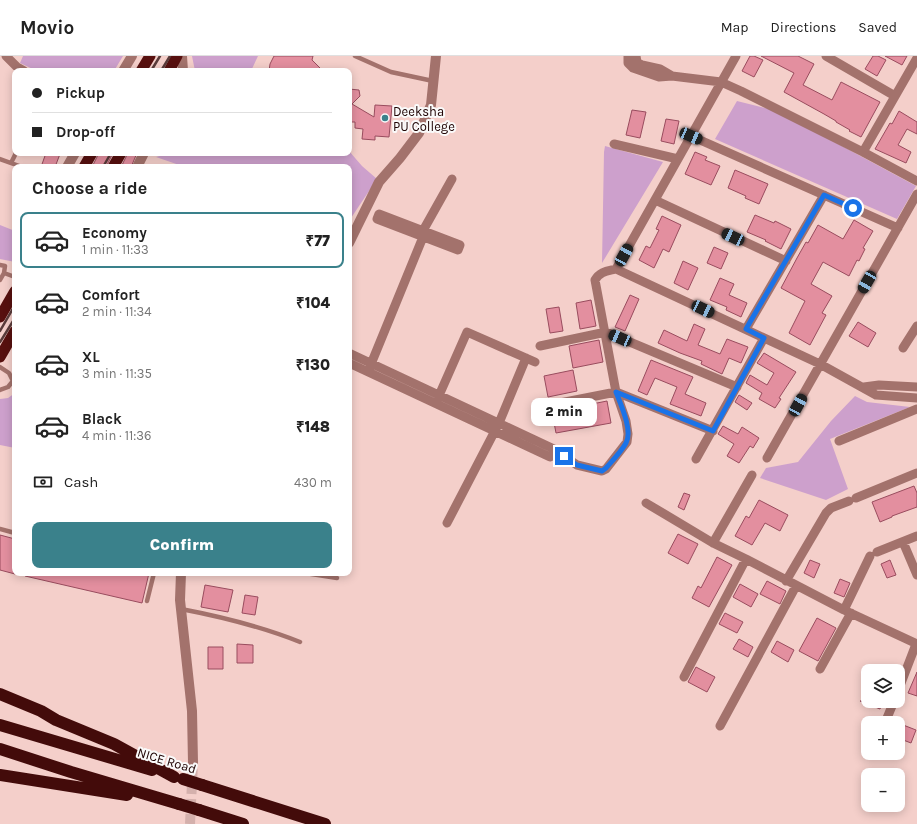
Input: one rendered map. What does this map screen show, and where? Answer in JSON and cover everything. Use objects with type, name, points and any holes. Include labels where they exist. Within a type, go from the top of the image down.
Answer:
[{"type":"highway","points":[[143,68],[150,56]]},
{"type":"highway","points":[[170,68],[177,56]]},
{"type":"highway","points":[[0,317],[12,296]]},
{"type":"highway","points":[[0,357],[12,335]]},
{"type":"highway","points":[[0,694],[41,711],[56,720],[114,744],[179,778]]},
{"type":"highway","points":[[0,702],[39,718],[56,720]]},
{"type":"highway","name":"NICE Road","points":[[0,725],[202,785],[325,824]]},
{"type":"highway","points":[[0,749],[243,824]]},
{"type":"highway","points":[[0,776],[174,803]]},
{"type":"street","points":[[6,56],[17,68]]},
{"type":"street","points":[[125,68],[132,56]]},
{"type":"street","points":[[182,56],[183,68]]},
{"type":"street","points":[[352,237],[379,182],[419,133],[431,105],[436,56]]},
{"type":"street","points":[[628,56],[628,63],[633,68],[659,77],[672,76],[721,82],[863,152],[917,181]]},
{"type":"street","points":[[636,56],[637,62],[642,65],[660,69],[672,76]]},
{"type":"street","points":[[616,269],[736,56]]},
{"type":"street","points":[[826,56],[895,96]]},
{"type":"street","points":[[863,152],[917,58]]},
{"type":"street","points":[[691,136],[898,228]]},
{"type":"street","points":[[614,144],[678,159]]},
{"type":"street","points":[[369,367],[422,235],[452,179]]},
{"type":"street","points":[[767,458],[917,194]]},
{"type":"street","points":[[746,329],[824,195]]},
{"type":"street","points":[[655,200],[786,261]]},
{"type":"street","points":[[564,456],[577,465],[602,471],[627,442],[628,434],[626,421],[616,392],[606,332],[595,280],[598,275],[616,269],[820,364],[876,395],[917,398]]},
{"type":"street","points":[[903,348],[917,326]]},
{"type":"street","points":[[437,399],[466,332],[535,362]]},
{"type":"street","points":[[540,346],[606,332],[737,387]]},
{"type":"street","points":[[696,459],[764,338]]},
{"type":"street","points":[[352,355],[369,367],[497,427],[550,456],[554,448],[497,427]]},
{"type":"street","points":[[447,523],[497,427],[526,358]]},
{"type":"street","points":[[352,364],[369,367]]},
{"type":"street","points":[[864,387],[879,385],[917,387]]},
{"type":"street","points":[[555,404],[616,392],[713,431]]},
{"type":"street","points":[[839,441],[917,409]]},
{"type":"street","points":[[786,581],[826,513],[831,508],[917,473]]},
{"type":"street","points":[[713,543],[752,475]]},
{"type":"street","points":[[646,503],[713,543],[786,581],[847,612],[917,644],[905,674]]},
{"type":"street","points":[[820,669],[874,554],[917,536]]},
{"type":"street","points":[[903,542],[917,575]]},
{"type":"street","points":[[684,677],[746,559]]},
{"type":"street","points":[[181,576],[181,609],[192,711],[193,763]]},
{"type":"street","points":[[720,726],[796,586]]},
{"type":"lane","points":[[355,56],[391,72],[433,81]]},
{"type":"lane","points":[[0,159],[11,164],[15,156]]},
{"type":"lane","points":[[0,264],[5,266],[4,273],[0,280]]},
{"type":"lane","points":[[4,273],[12,276]]},
{"type":"lane","points":[[0,367],[9,373],[12,378]]},
{"type":"lane","points":[[0,390],[8,387],[12,383]]},
{"type":"lane","points":[[0,529],[12,532]]},
{"type":"lane","points":[[147,601],[153,576]]},
{"type":"lane","points":[[324,576],[337,578]]},
{"type":"lane","points":[[181,609],[236,620],[300,642]]},
{"type":"shaded area","points":[[23,56],[123,56],[116,68],[31,68],[20,63]]},
{"type":"shaded area","points":[[192,56],[258,56],[252,68],[194,68]]},
{"type":"shaded area","points":[[737,101],[777,111],[916,186],[897,219],[715,139]]},
{"type":"shaded area","points":[[605,146],[663,162],[602,263],[604,152]]},
{"type":"shaded area","points":[[352,154],[362,166],[377,179],[352,216],[352,164],[176,164],[156,157],[352,156]]},
{"type":"shaded area","points":[[0,225],[12,230],[12,261],[0,259]]},
{"type":"shaded area","points":[[12,395],[12,447],[0,445],[0,399],[8,398]]},
{"type":"shaded area","points":[[855,396],[867,402],[910,407],[830,439],[848,489],[826,500],[760,478],[766,468],[798,462],[831,421]]},
{"type":"building","points":[[274,56],[313,56],[312,60],[320,68],[269,68]]},
{"type":"building","points":[[750,56],[763,60],[754,77],[742,71]]},
{"type":"building","points":[[761,56],[798,56],[814,64],[803,85],[832,100],[841,82],[880,102],[861,137],[784,92],[794,73]]},
{"type":"building","points":[[873,56],[878,56],[886,60],[877,76],[865,69]]},
{"type":"building","points":[[885,56],[907,56],[902,65]]},
{"type":"building","points":[[352,89],[359,90],[360,96],[352,104]]},
{"type":"building","points":[[352,104],[374,117],[375,105],[392,106],[389,137],[375,136],[375,140],[362,139],[363,129],[355,128],[355,122],[352,122]]},
{"type":"building","points":[[632,110],[646,112],[640,138],[626,135]]},
{"type":"building","points":[[899,111],[917,122],[917,134],[907,129],[898,145],[911,152],[906,163],[875,149],[890,123],[892,124]]},
{"type":"building","points":[[666,119],[679,121],[674,144],[661,141]]},
{"type":"building","points":[[695,152],[707,157],[705,160],[720,166],[711,185],[685,174]]},
{"type":"building","points":[[45,156],[59,156],[56,164],[42,164]]},
{"type":"building","points":[[98,156],[112,156],[108,164],[94,164]]},
{"type":"building","points":[[126,156],[136,156],[132,164],[122,164]]},
{"type":"building","points":[[735,170],[768,184],[759,204],[728,188]]},
{"type":"building","points":[[755,215],[774,223],[775,221],[791,229],[781,249],[765,241],[766,240],[747,232]]},
{"type":"building","points":[[662,216],[681,225],[669,252],[663,249],[654,268],[639,260],[646,246],[650,248],[659,230],[656,229]]},
{"type":"building","points":[[854,220],[873,231],[863,248],[865,249],[859,261],[857,260],[849,276],[823,262],[811,284],[832,296],[822,313],[826,315],[810,345],[789,333],[805,301],[781,288],[806,242],[808,243],[818,225],[843,239]]},
{"type":"building","points":[[714,247],[728,253],[721,269],[707,263]]},
{"type":"building","points":[[683,261],[698,268],[688,290],[674,283]]},
{"type":"building","points":[[720,278],[734,284],[729,295],[747,303],[741,317],[726,310],[727,307],[710,300]]},
{"type":"building","points":[[630,295],[639,299],[625,331],[615,327]]},
{"type":"building","points":[[591,300],[596,326],[580,329],[576,303]]},
{"type":"building","points":[[559,307],[563,331],[550,333],[546,309]]},
{"type":"building","points":[[858,322],[876,333],[868,347],[849,336]]},
{"type":"building","points":[[694,324],[705,329],[698,345],[720,354],[727,339],[748,347],[741,363],[729,358],[722,374],[701,364],[702,361],[658,343],[664,330],[687,341]]},
{"type":"building","points":[[599,340],[603,362],[573,368],[569,346]]},
{"type":"building","points":[[764,353],[796,372],[779,398],[781,399],[775,408],[759,399],[762,393],[746,383],[750,375],[767,385],[774,373],[757,363]]},
{"type":"building","points":[[651,360],[693,377],[685,394],[706,403],[701,416],[670,404],[677,387],[655,378],[647,395],[638,391]]},
{"type":"building","points":[[573,370],[577,391],[548,397],[544,376]]},
{"type":"building","points":[[739,395],[752,403],[747,410],[735,402]]},
{"type":"building","points":[[607,401],[611,423],[556,433],[552,412]]},
{"type":"building","points":[[723,426],[738,434],[742,427],[759,438],[753,448],[750,446],[739,463],[727,456],[734,444],[718,434]]},
{"type":"building","points":[[914,486],[917,493],[917,507],[880,522],[872,502]]},
{"type":"building","points":[[684,493],[690,495],[684,510],[678,507]]},
{"type":"building","points":[[759,500],[788,515],[780,531],[765,523],[752,545],[735,536],[746,516],[749,518]]},
{"type":"building","points":[[678,534],[698,544],[688,564],[668,553]]},
{"type":"building","points":[[0,535],[12,538],[12,573],[0,570]]},
{"type":"building","points":[[717,557],[732,565],[709,607],[692,598],[698,586],[701,588]]},
{"type":"building","points":[[810,560],[820,564],[814,578],[804,573]]},
{"type":"building","points":[[890,560],[896,575],[887,578],[881,564]]},
{"type":"building","points":[[25,576],[148,576],[142,603]]},
{"type":"building","points":[[840,579],[850,583],[844,597],[834,593]]},
{"type":"building","points":[[767,581],[786,591],[780,604],[760,594]]},
{"type":"building","points":[[740,584],[758,594],[751,607],[733,597]]},
{"type":"building","points":[[205,585],[233,590],[228,612],[201,607]]},
{"type":"building","points":[[245,595],[258,597],[255,615],[242,613]]},
{"type":"building","points":[[725,613],[743,622],[737,633],[719,624]]},
{"type":"building","points":[[817,618],[836,628],[818,661],[799,651]]},
{"type":"building","points":[[739,639],[753,647],[748,657],[733,649]]},
{"type":"building","points":[[777,641],[794,650],[788,662],[771,652]]},
{"type":"building","points":[[237,644],[253,645],[253,663],[237,663]]},
{"type":"building","points":[[208,647],[223,647],[223,669],[208,669]]},
{"type":"building","points":[[696,667],[715,677],[707,692],[688,682]]},
{"type":"building","points":[[917,672],[917,696],[908,693]]},
{"type":"building","points":[[905,726],[916,730],[911,743],[905,741]]},
{"type":"tunnel","points":[[190,824],[193,763]]},
{"type":"railway","points":[[153,68],[160,56]]},
{"type":"railway","points":[[163,68],[170,56]]},
{"type":"railway","points":[[105,164],[109,156]]},
{"type":"railway","points":[[0,331],[12,310]]},
{"type":"railway","points":[[0,342],[12,323]]},
{"type":"place","name":"Deeksha PU College","points":[[385,118]]},
{"type":"route","points":[[564,456],[577,465],[602,471],[606,468],[627,442],[628,434],[626,421],[616,392],[713,431],[764,338],[746,329],[824,195],[853,208]]}]
